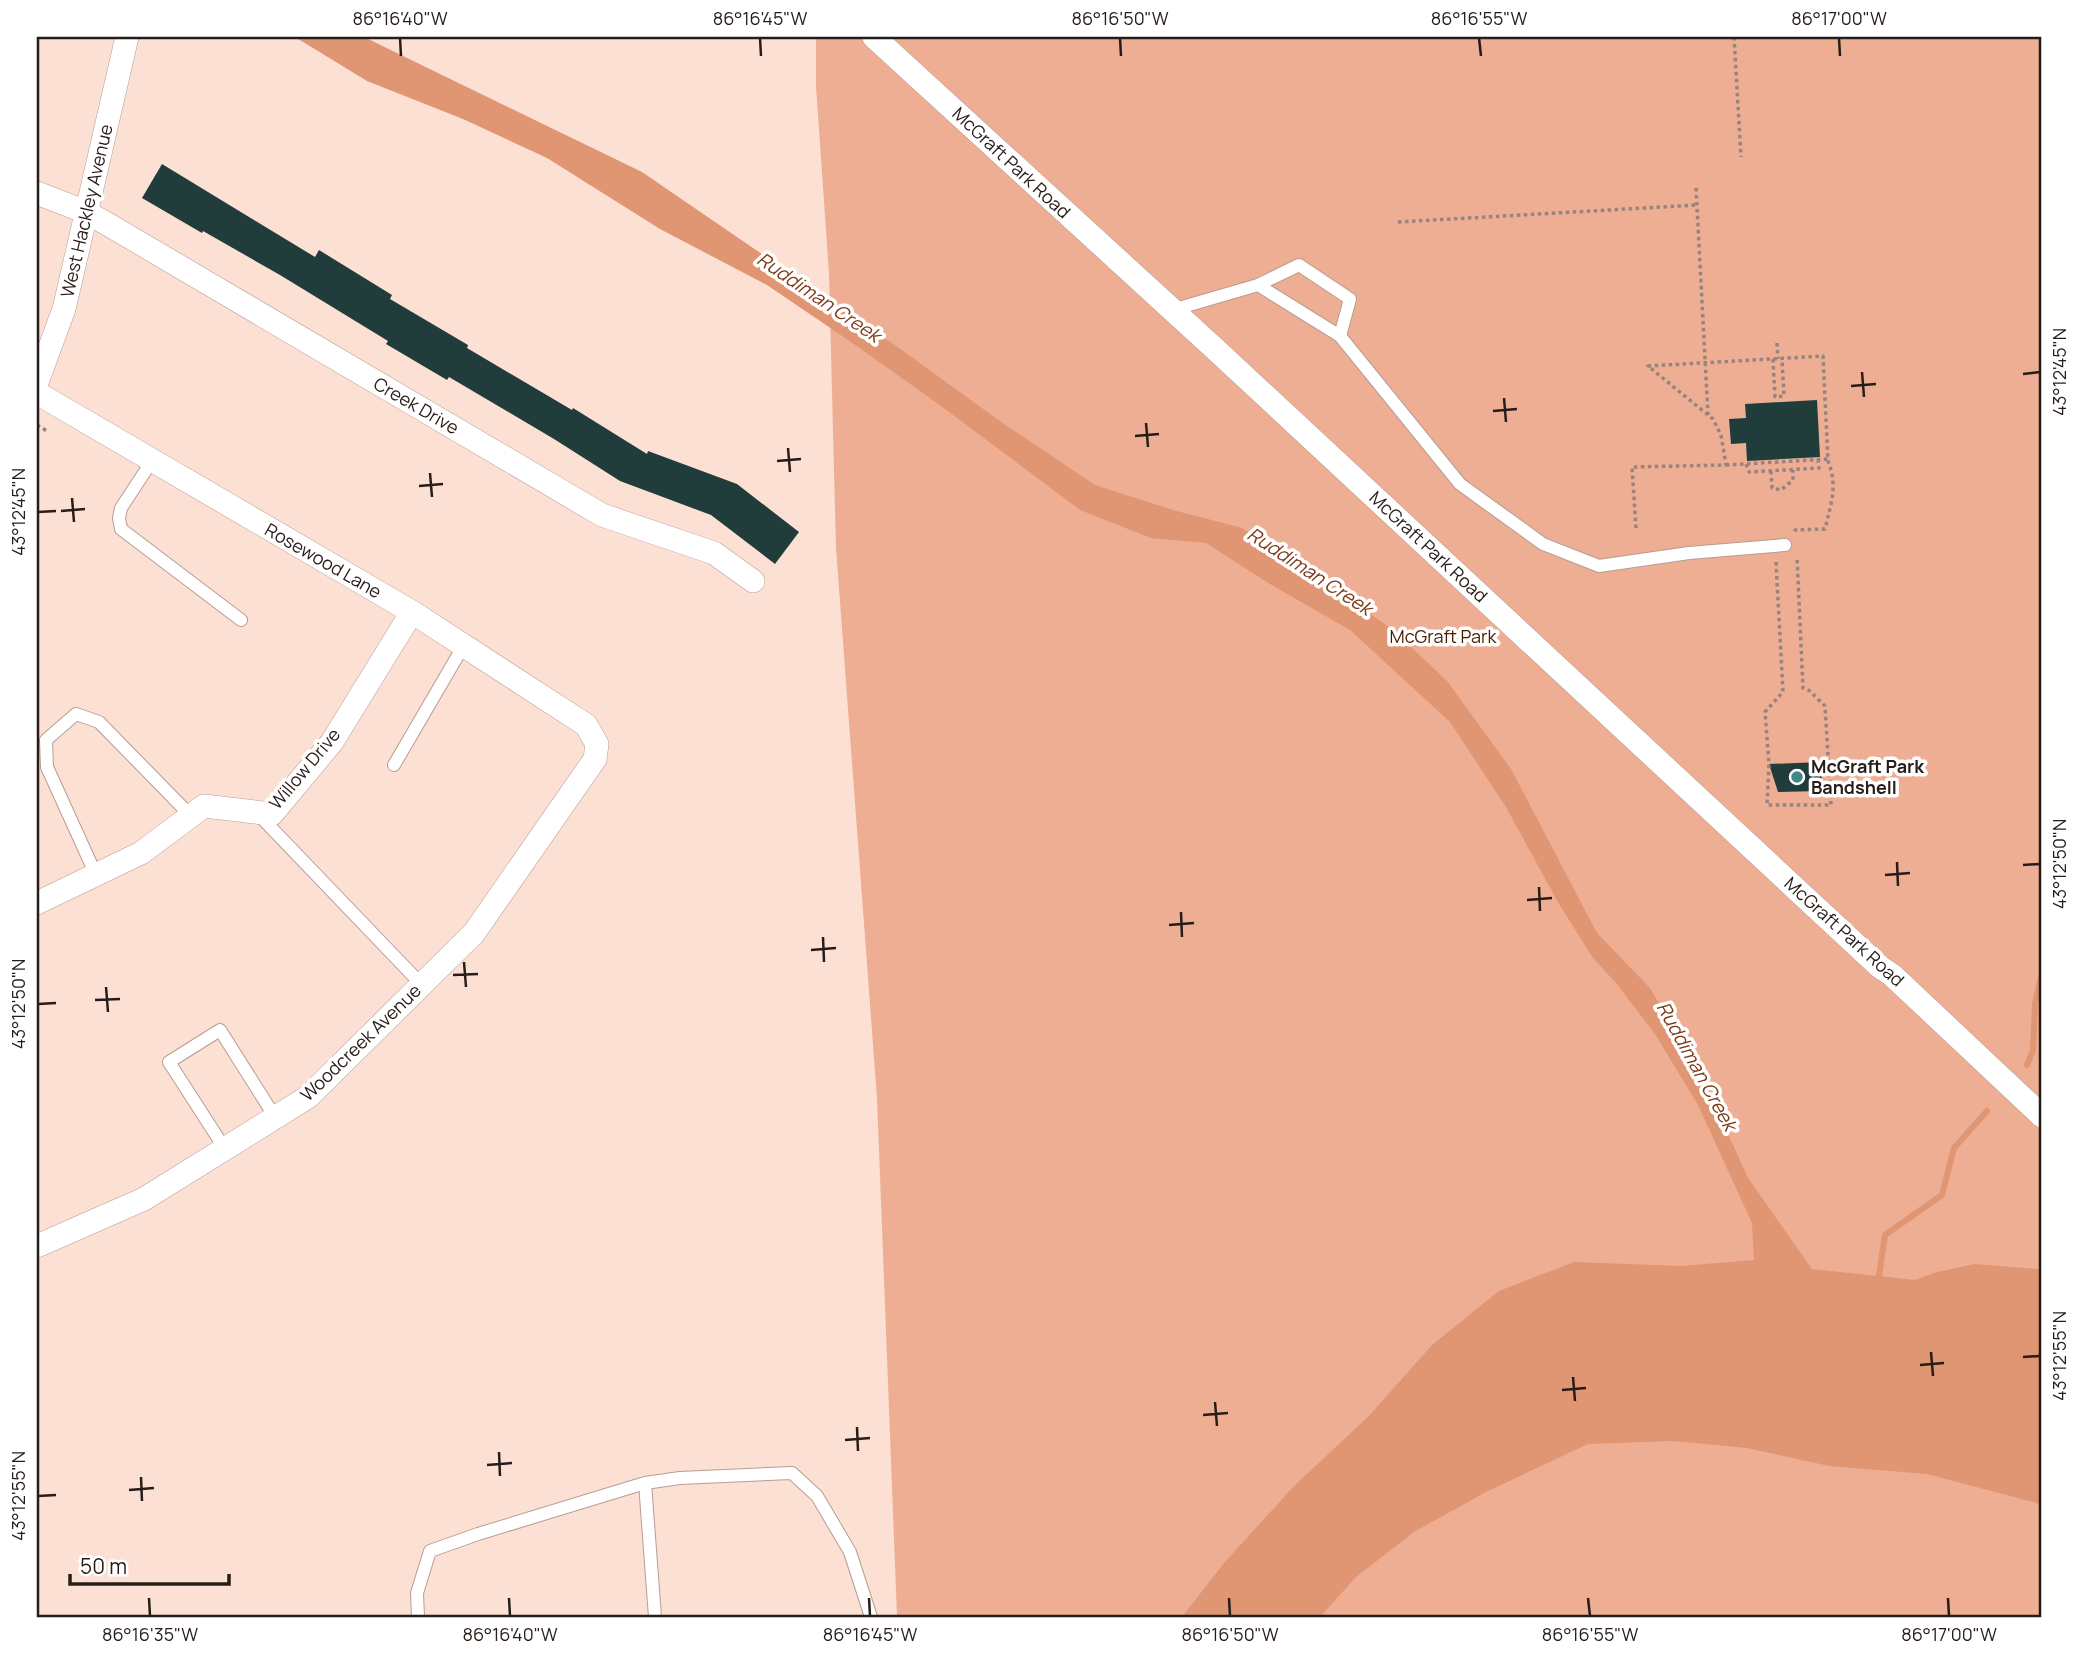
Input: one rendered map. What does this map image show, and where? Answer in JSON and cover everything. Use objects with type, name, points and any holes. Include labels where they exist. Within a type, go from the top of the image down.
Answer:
[{"type":"street","name":"West Hackley Avenue","points":[[37,382],[64,309],[127,37]]},
{"type":"street","name":"McGraft Park Road","points":[[874,37],[2042,1116]]},
{"type":"street","name":"Creek Drive","points":[[37,194],[86,212],[602,515],[715,553],[753,581]]},
{"type":"street","name":"Rosewood Lane","points":[[37,393],[412,612],[586,725],[597,744]]},
{"type":"street","name":"Willow Drive","points":[[37,903],[141,853],[204,806],[272,814],[332,742],[412,612]]},
{"type":"street","name":"Woodcreek Avenue","points":[[37,1247],[144,1199],[308,1097],[474,933],[595,759],[597,744]]},
{"type":"lane","points":[[1172,310],[1258,285],[1299,265],[1350,299],[1340,336]]},
{"type":"lane","points":[[1258,285],[1340,336],[1460,484],[1543,544],[1599,566],[1785,542]]},
{"type":"lane","points":[[152,461],[121,508],[121,529],[241,620]]},
{"type":"lane","points":[[394,765],[464,645]]},
{"type":"lane","points":[[96,875],[47,767],[46,740],[76,714],[99,722],[191,816]]},
{"type":"lane","points":[[256,812],[422,985]]},
{"type":"lane","points":[[225,1149],[169,1062],[220,1030],[275,1117]]},
{"type":"lane","points":[[418,1617],[417,1593],[430,1551],[645,1483],[680,1478],[792,1473],[817,1496],[850,1552],[871,1617]]},
{"type":"lane","points":[[645,1483],[655,1617]]},
{"type":"path","points":[[1734,37],[1741,157]]},
{"type":"path","points":[[1696,188],[1708,415]]},
{"type":"path","points":[[1398,222],[1697,205]]},
{"type":"path","points":[[1777,343],[1784,396],[1775,397],[1778,359]]},
{"type":"path","points":[[1726,465],[1721,435],[1713,419],[1648,366],[1823,356],[1829,459],[1834,475],[1833,496],[1825,529],[1795,530],[1785,542],[1783,692],[1765,712],[1769,764],[1767,806],[1831,804],[1825,706],[1810,691],[1803,688],[1797,557]]},
{"type":"path","points":[[37,425],[47,431]]},
{"type":"path","points":[[1636,528],[1632,467],[1829,459]]},
{"type":"path","points":[[1746,464],[1749,472],[1793,470],[1819,468],[1818,460]]},
{"type":"path","points":[[1771,471],[1772,488],[1781,490],[1793,480],[1793,470]]},
{"type":"green space","name":"McGraft Park","points":[[816,37],[2042,37],[2042,1617],[897,1617],[877,1098],[836,548],[829,274],[816,86]]},
{"type":"water","name":"Ruddiman Creek","points":[[295,37],[364,37],[642,172],[1095,485],[1242,528],[1314,574],[1393,630],[1447,681],[1511,769],[1597,933],[1650,988],[1702,1077],[1748,1178],[1812,1269],[1915,1280],[1975,1264],[2042,1271],[2042,1507],[2037,1503],[1927,1474],[1829,1466],[1747,1448],[1673,1441],[1588,1444],[1486,1492],[1414,1532],[1356,1577],[1320,1617],[1182,1617],[1224,1563],[1295,1485],[1368,1417],[1432,1345],[1499,1291],[1574,1262],[1681,1266],[1754,1260],[1752,1223],[1698,1105],[1655,1034],[1593,958],[1559,904],[1506,807],[1450,722],[1350,630],[1206,543],[1151,538],[1080,510],[937,403],[767,285],[660,229],[547,158],[463,119],[367,81]]},
{"type":"building","points":[[162,164],[315,257],[319,250],[392,295],[390,299],[468,345],[467,348],[647,454],[648,451],[737,484],[799,532],[775,564],[711,515],[620,481],[449,377],[447,380],[386,344],[388,341],[280,275],[142,198]]},
{"type":"building","points":[[1817,400],[1820,457],[1747,461],[1746,443],[1731,444],[1729,419],[1746,418],[1745,404]]},
{"type":"building","name":"McGraft Park Bandshell","points":[[1822,762],[1821,791],[1778,792],[1769,764]]},
{"type":"waterway","points":[[2027,1065],[2033,1050],[2035,1004],[2042,973]]},
{"type":"waterway","points":[[1878,1283],[1885,1235],[1942,1195],[1954,1148],[1987,1111]]},
{"type":"place","name":"McGraft Park Bandshell","points":[[1797,777]]}]
